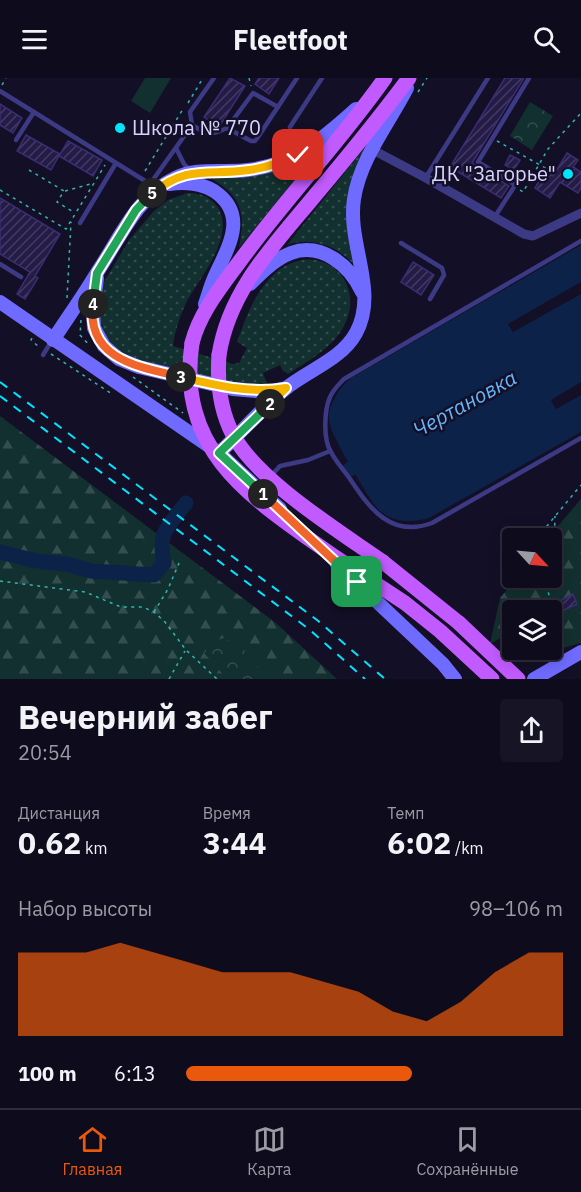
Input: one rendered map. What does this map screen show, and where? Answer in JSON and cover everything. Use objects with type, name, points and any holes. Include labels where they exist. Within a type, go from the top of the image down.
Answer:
[{"type":"main road","points":[[219,453],[286,388],[347,346],[361,324],[365,299],[352,217],[360,176],[411,78]]},
{"type":"main road","points":[[411,78],[271,249],[236,299],[225,326],[219,355],[218,385],[233,434],[249,458],[292,496],[439,606],[484,645],[518,679]]},
{"type":"main road","points":[[47,348],[136,210],[155,185],[192,172],[249,170],[287,160],[321,140],[381,84]]},
{"type":"main road","points":[[200,318],[255,240],[381,84]]},
{"type":"main road","points":[[155,185],[181,183],[210,189],[224,200],[232,216],[234,226],[229,247],[214,279],[192,343],[189,382],[193,410],[202,434],[218,460],[260,502],[332,555],[405,603],[449,639],[492,679]]},
{"type":"main road","points":[[236,299],[268,267],[283,257],[302,251],[322,253],[336,260],[354,278],[365,299]]},
{"type":"main road","points":[[97,273],[93,309],[94,328],[104,346],[119,359],[139,367],[233,389],[267,392],[286,388]]},
{"type":"main road","points":[[0,302],[47,348],[219,453],[443,664],[455,679]]},
{"type":"main road","points":[[534,679],[581,652]]},
{"type":"street","points":[[373,150],[524,234],[533,236],[581,213]]},
{"type":"lane","points":[[0,90],[109,159],[155,185],[192,125],[190,112],[214,78]]},
{"type":"lane","points":[[227,128],[255,141],[297,78]]},
{"type":"lane","points":[[290,127],[322,78]]},
{"type":"lane","points":[[426,178],[489,78]]},
{"type":"lane","points":[[494,218],[514,184],[478,162],[529,78]]},
{"type":"lane","points":[[192,125],[212,135],[227,128],[253,93],[278,107]]},
{"type":"lane","points":[[16,140],[34,112]]},
{"type":"lane","points":[[176,148],[184,164],[192,172]]},
{"type":"lane","points":[[80,223],[116,163]]},
{"type":"lane","points":[[581,241],[344,379],[330,397],[326,437],[330,451],[375,513],[395,524],[408,527],[432,523],[581,438]]},
{"type":"lane","points":[[401,243],[442,268],[444,275],[430,299]]},
{"type":"lane","points":[[0,264],[21,277]]},
{"type":"lane","points":[[259,490],[280,466],[308,460],[330,451]]},
{"type":"path","points":[[0,90],[6,78]]},
{"type":"path","points":[[140,178],[203,78]]},
{"type":"path","points":[[250,79],[253,93]]},
{"type":"path","points":[[514,187],[523,192],[548,149],[581,113]]},
{"type":"path","points":[[493,138],[549,170]]},
{"type":"path","points":[[0,190],[66,229],[109,159]]},
{"type":"path","points":[[29,170],[64,191]]},
{"type":"path","points":[[76,213],[57,202],[64,191],[94,183]]},
{"type":"path","points":[[64,303],[68,296],[71,222]]},
{"type":"path","points":[[85,314],[80,326],[80,335],[94,349]]},
{"type":"path","points":[[31,340],[47,348],[113,395]]},
{"type":"path","points":[[130,375],[185,414]]},
{"type":"path","points":[[545,528],[581,485]]},
{"type":"path","points":[[555,516],[555,528]]},
{"type":"path","points":[[154,612],[168,590],[179,563]]},
{"type":"path","points":[[0,582],[85,592],[121,607],[143,607],[154,612],[172,628],[186,650],[217,679]]},
{"type":"path","points":[[169,679],[186,650]]},
{"type":"green space","points":[[145,78],[171,78],[150,113],[131,101]]},
{"type":"green space","points":[[530,102],[553,116],[532,150],[510,136]]},
{"type":"green space","points":[[370,141],[361,160],[355,266],[333,248],[315,242],[296,242],[287,245]]},
{"type":"green space","points":[[316,153],[239,248],[242,223],[240,208],[232,195],[211,177],[302,159]]},
{"type":"green space","points":[[187,193],[203,195],[210,199],[222,216],[223,228],[215,254],[184,307],[173,346],[233,364],[239,363],[247,348],[237,342],[255,299],[271,277],[288,264],[305,260],[321,261],[335,269],[345,281],[350,296],[349,313],[341,331],[330,344],[288,374],[280,365],[263,373],[267,384],[255,387],[155,367],[113,349],[97,324],[101,287],[129,240],[154,211],[168,200]]},
{"type":"green space","points":[[0,416],[276,623],[337,679],[0,679]]},
{"type":"green space","points":[[581,499],[581,643],[562,648],[562,600],[502,600],[502,637],[490,644],[500,598],[508,588],[562,588],[562,528],[556,528]]},
{"type":"green space","points":[[225,638],[249,654],[257,665],[262,679],[227,679],[204,653],[220,639]]},
{"type":"water","points":[[581,245],[581,282],[508,324],[513,332],[581,294],[581,332],[353,461],[359,470],[581,346],[581,382],[551,400],[556,409],[581,395],[581,432],[429,518],[403,521],[385,515],[370,498],[354,473],[331,429],[329,413],[340,389],[351,378]]},
{"type":"building","points":[[230,78],[245,86],[219,127],[204,117]]},
{"type":"building","points":[[259,78],[279,78],[269,94],[255,84]]},
{"type":"building","points":[[505,78],[524,78],[472,163],[509,186],[501,198],[450,167]]},
{"type":"building","points":[[0,104],[22,118],[13,133],[0,125]]},
{"type":"building","points":[[26,135],[60,154],[51,170],[17,151]]},
{"type":"building","points":[[68,141],[102,160],[93,176],[59,156]]},
{"type":"building","name":"ДК \"Загорье\"","points":[[567,153],[578,160],[573,167],[581,172],[581,188],[578,193],[560,182],[550,198],[535,188],[545,171],[553,176]]},
{"type":"building","points":[[510,155],[520,160],[514,170],[505,165]]},
{"type":"building","points":[[0,198],[60,234],[35,276],[38,278],[25,299],[17,294],[30,272],[0,254]]},
{"type":"building","points":[[413,262],[434,275],[421,295],[401,282]]},
{"type":"building","points":[[573,594],[577,604],[562,611],[562,600]]},
{"type":"waterway","name":"Чертановка","points":[[350,469],[581,339]]},
{"type":"waterway","name":"Чертановка","points":[[0,552],[36,561],[67,564],[91,571],[154,575],[164,563],[162,544],[166,530],[186,503]]},
{"type":"railway","points":[[0,382],[317,620],[385,679]]},
{"type":"railway","points":[[0,396],[310,630],[365,679]]},
{"type":"place","name":"Школа № 770","points":[[120,128]]},
{"type":"place","name":"ДК \"Загорье\"","points":[[568,174]]},
{"type":"route","points":[[298,155],[273,165],[249,170],[192,172],[176,177],[155,190],[136,210],[97,273],[93,322],[99,340],[108,351],[119,359],[139,367],[233,389],[267,392],[286,388],[219,453],[357,582]]}]
